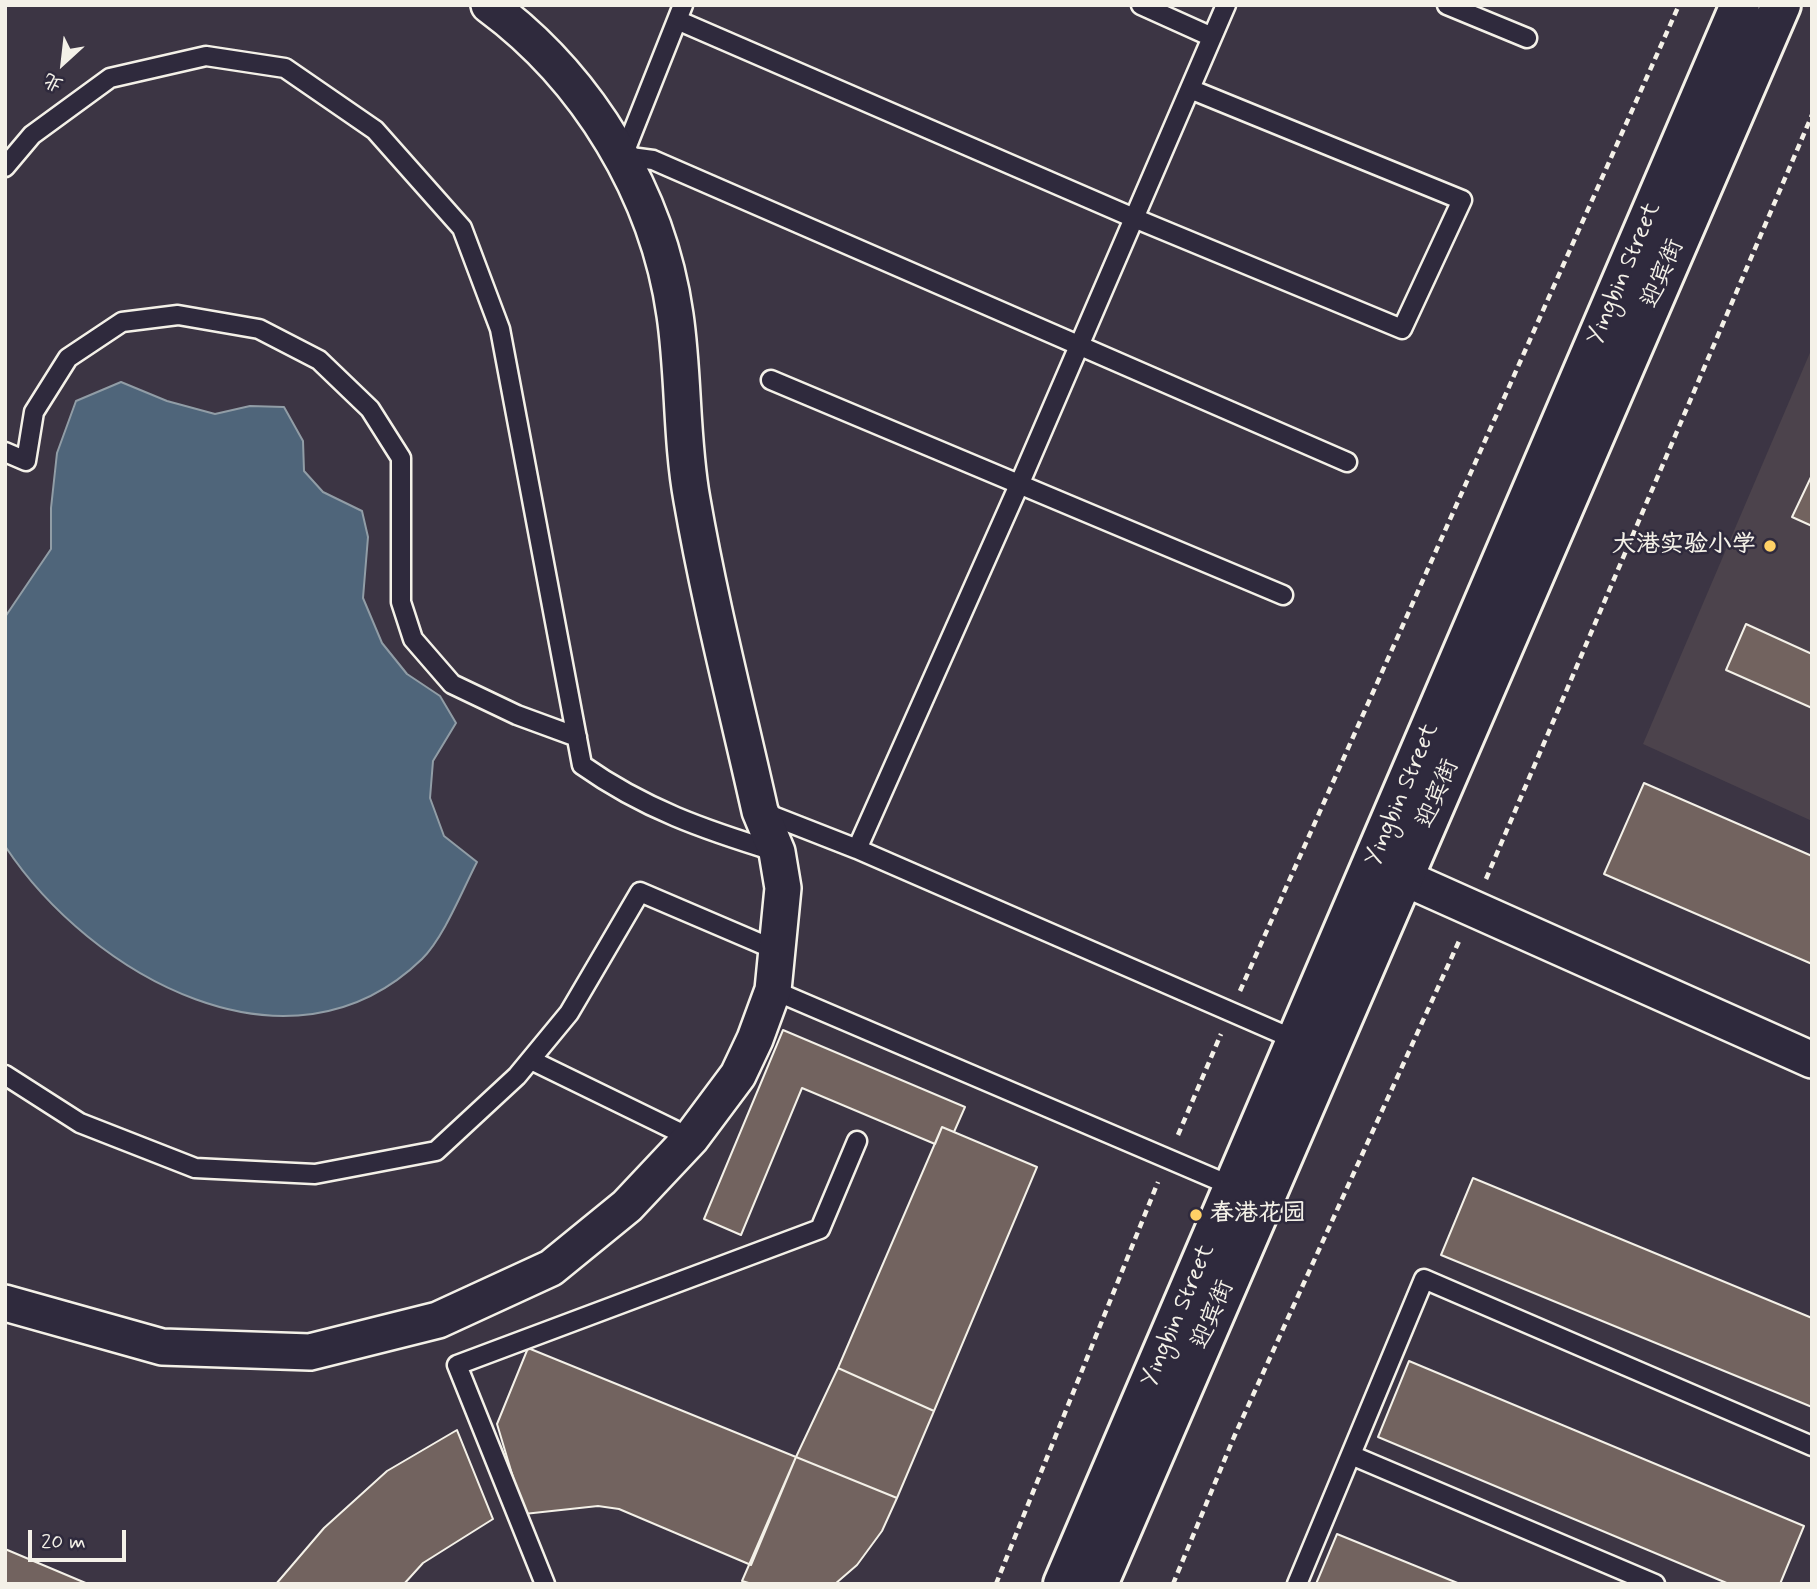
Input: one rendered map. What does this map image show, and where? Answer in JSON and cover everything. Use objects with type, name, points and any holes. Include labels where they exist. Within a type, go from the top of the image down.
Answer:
[{"type":"main road","name":"Yingbin Street","points":[[1063,1584],[1298,1041],[1388,870],[1740,5]]},
{"type":"main road","name":"迎宾街","points":[[1098,1584],[1388,870],[1781,5]]},
{"type":"street","points":[[5,1303],[162,1347],[310,1352],[438,1320],[551,1268],[627,1206],[691,1138],[738,1074],[773,990],[783,888],[777,852],[760,811],[691,498],[675,314],[645,202],[623,156],[560,70],[513,23],[489,5]]},
{"type":"street","points":[[1388,870],[1812,1060]]},
{"type":"lane","points":[[1141,5],[1212,37]]},
{"type":"lane","points":[[857,849],[1079,348],[1226,5]]},
{"type":"lane","points":[[1447,5],[1527,38]]},
{"type":"lane","points":[[1189,89],[1462,201],[1402,329],[1134,218],[680,13],[623,156],[653,160],[1079,348],[1347,462]]},
{"type":"lane","points":[[5,167],[32,135],[110,78],[206,56],[285,68],[375,130],[463,228],[500,329],[582,765],[619,792],[694,827],[777,852]]},
{"type":"lane","points":[[5,452],[26,461],[34,412],[68,358],[122,322],[178,315],[259,329],[319,360],[370,409],[401,458],[401,602],[413,639],[452,684],[517,715],[577,737]]},
{"type":"lane","points":[[771,380],[1283,595]]},
{"type":"lane","points":[[760,811],[857,849],[1298,1041]]},
{"type":"lane","points":[[5,1075],[80,1123],[195,1168],[315,1174],[436,1151],[531,1060],[569,1013],[640,892],[778,951]]},
{"type":"lane","points":[[773,990],[1234,1188]]},
{"type":"lane","points":[[531,1060],[691,1138]]},
{"type":"lane","points":[[545,1584],[457,1366],[820,1229],[857,1141]]},
{"type":"lane","points":[[1297,1584],[1424,1279],[1812,1446]]},
{"type":"lane","points":[[1351,1455],[1655,1584]]},
{"type":"path","points":[[996,1584],[1167,1160],[1231,1010],[1679,5]]},
{"type":"path","points":[[1173,1584],[1234,1437],[1473,910],[1812,114]]},
{"type":"shaded area","name":"大港实验小学","points":[[1812,348],[1812,821],[1643,744]]},
{"type":"water","points":[[121,382],[167,401],[215,414],[250,406],[284,407],[303,441],[304,471],[323,492],[362,511],[368,537],[363,598],[382,643],[407,674],[440,696],[456,723],[433,761],[430,798],[444,836],[477,862],[430,950],[422,959],[369,996],[313,1014],[254,1014],[196,999],[139,972],[87,936],[42,893],[5,846],[5,617],[51,549],[51,508],[57,453],[76,401]]},
{"type":"building","points":[[1812,475],[1812,526],[1792,517]]},
{"type":"building","points":[[1746,624],[1812,654],[1812,708],[1726,670]]},
{"type":"building","points":[[1644,783],[1812,856],[1812,964],[1604,874]]},
{"type":"building","points":[[783,1030],[965,1107],[954,1132],[942,1127],[935,1144],[802,1088],[741,1235],[704,1219]]},
{"type":"building","points":[[942,1127],[1037,1167],[934,1411],[838,1368]]},
{"type":"building","points":[[1473,1178],[1812,1318],[1812,1407],[1441,1255]]},
{"type":"building","points":[[528,1348],[796,1457],[751,1565],[619,1509],[598,1506],[524,1514],[497,1424]]},
{"type":"building","points":[[1409,1361],[1804,1526],[1780,1584],[1729,1584],[1378,1437]]},
{"type":"building","points":[[838,1368],[934,1411],[897,1498],[796,1457]]},
{"type":"building","points":[[457,1430],[493,1519],[423,1563],[404,1584],[276,1584],[324,1528],[387,1471]]},
{"type":"building","points":[[796,1457],[897,1498],[882,1531],[857,1565],[835,1584],[752,1584],[742,1581]]},
{"type":"building","points":[[1337,1534],[1460,1584],[1316,1584]]},
{"type":"building","points":[[5,1549],[88,1584],[5,1584]]},
{"type":"place","name":"大港实验小学","points":[[1770,546]]},
{"type":"place","name":"春港花园","points":[[1196,1215]]}]
